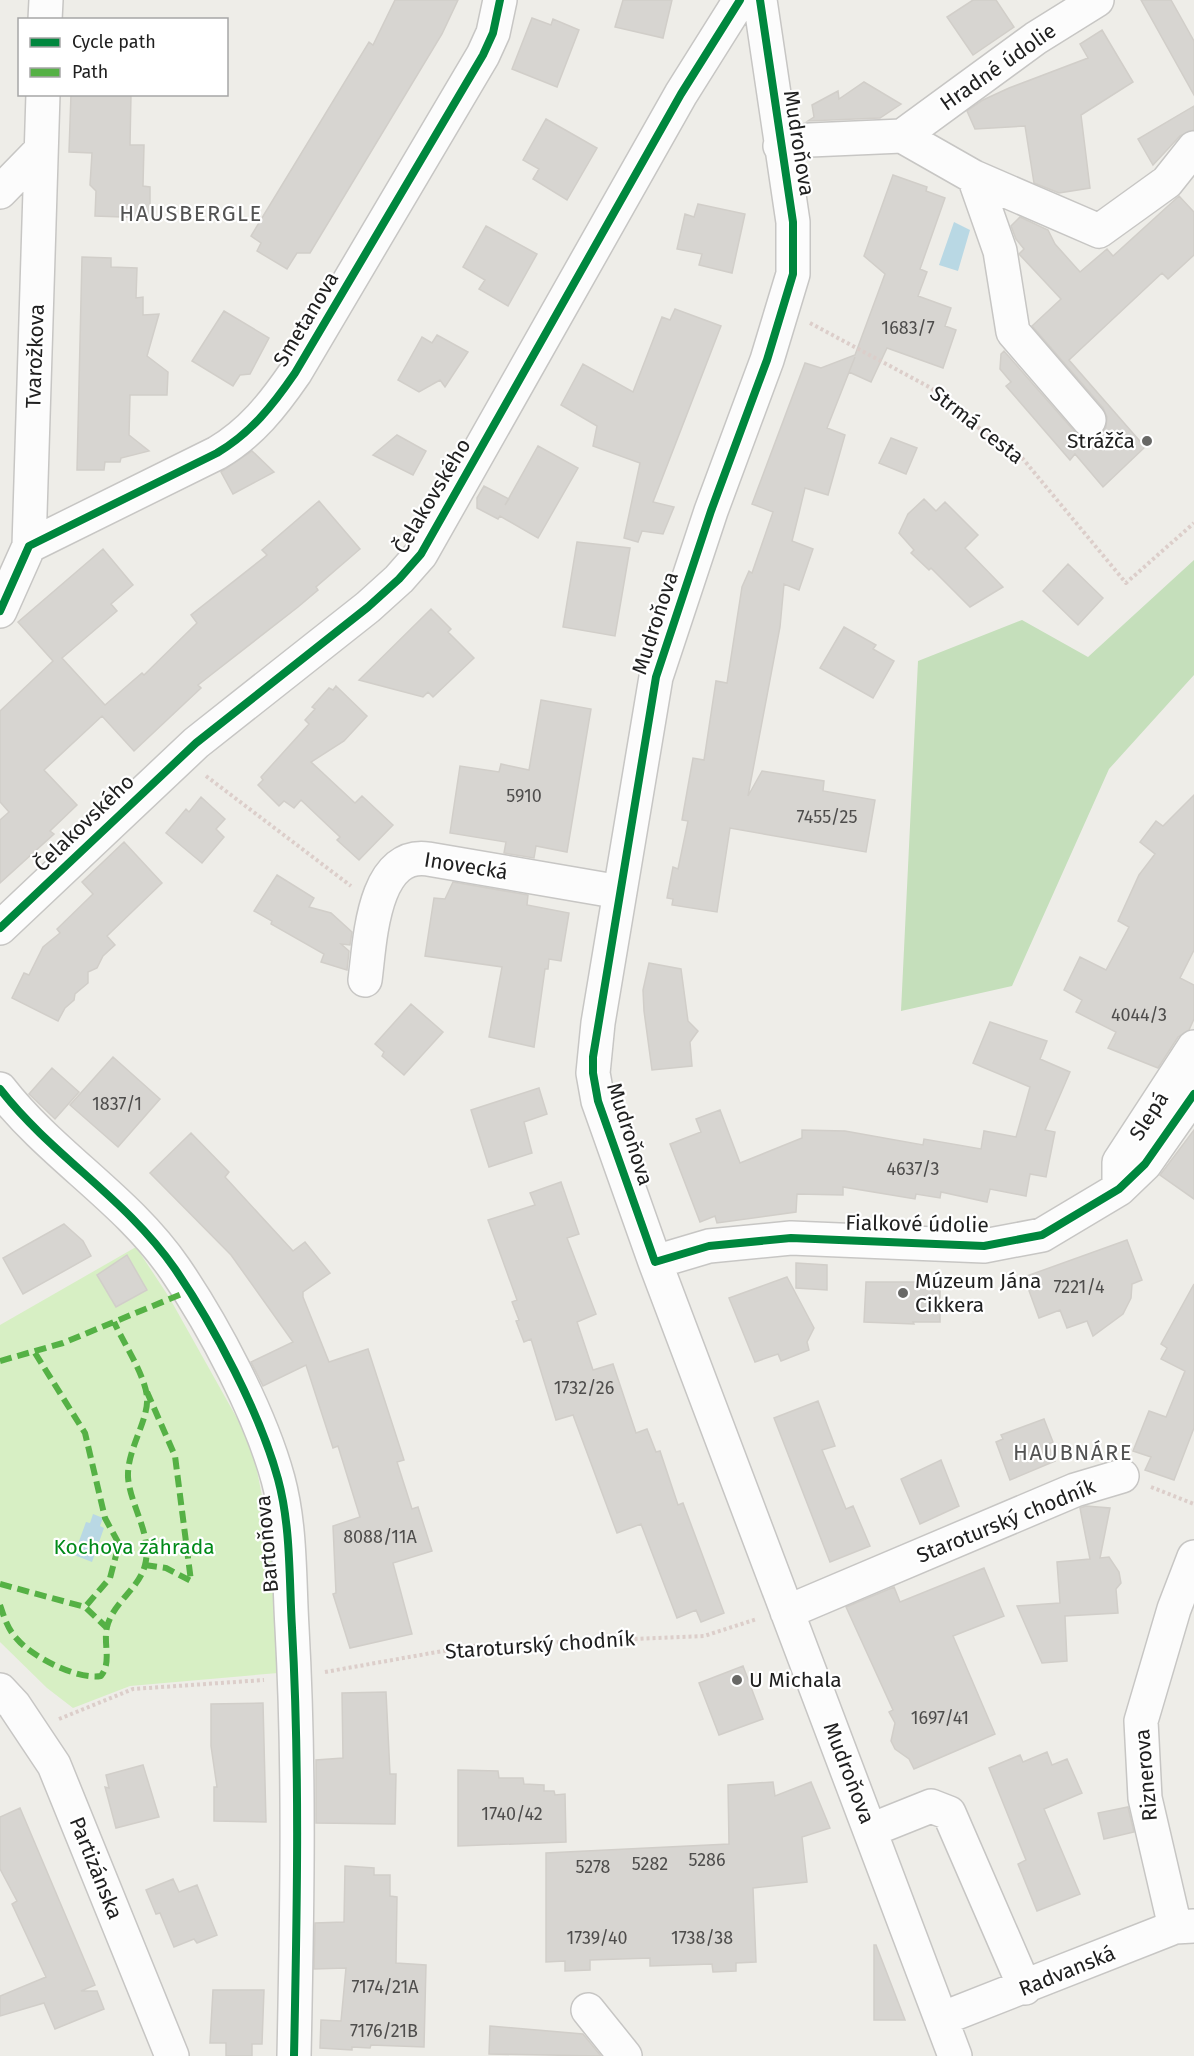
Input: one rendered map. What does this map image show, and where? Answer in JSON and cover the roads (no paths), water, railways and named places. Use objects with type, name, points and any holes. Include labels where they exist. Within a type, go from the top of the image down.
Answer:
[{"type":"street","points":[[45,18],[46,0]]},
{"type":"street","name":"Smetanova","points":[[29,546],[217,453],[242,436],[262,417],[295,373],[483,55],[493,33],[500,0]]},
{"type":"street","name":"Čelakovského","points":[[0,928],[196,743],[368,607],[394,584],[421,554],[681,94],[740,0]]},
{"type":"street","name":"Mudroňova","points":[[760,0],[793,222],[794,274],[767,360],[711,511],[656,677],[598,1023],[592,1073],[598,1101],[775,1614],[871,1830],[955,2056]]},
{"type":"street","name":"Hradné údolie","points":[[902,136],[1036,38],[1096,0]]},
{"type":"street","name":"Tvarožkova","points":[[0,611],[29,546],[43,96]]},
{"type":"street","points":[[780,146],[810,140],[902,136],[974,177],[1099,231],[1167,182],[1194,148]]},
{"type":"street","points":[[0,192],[41,150]]},
{"type":"street","points":[[974,177],[1000,250],[1013,332],[1089,420]]},
{"type":"street","name":"Inovecká","points":[[365,980],[375,905],[381,890],[398,869],[410,860],[421,858],[620,892]]},
{"type":"street","name":"Slepá","points":[[1119,1189],[1119,1162],[1194,1047]]},
{"type":"street","name":"Bartoňova","points":[[0,1089],[61,1152],[143,1227],[174,1268],[213,1331],[260,1427],[280,1487],[285,1510],[295,1678],[297,1764],[294,2056]]},
{"type":"street","name":"Fialkové údolie","points":[[655,1262],[709,1246],[791,1238],[984,1246],[1042,1235],[1119,1189],[1145,1164],[1194,1094]]},
{"type":"street","name":"Staroturský chodník","points":[[775,1614],[1075,1490],[1122,1476]]},
{"type":"street","name":"Riznerova","points":[[1185,1927],[1145,1798],[1141,1721],[1174,1609],[1194,1557]]},
{"type":"street","name":"Partizánska","points":[[5,1704],[54,1765],[172,2056]]},
{"type":"street","points":[[871,1830],[931,1806],[949,1813],[1025,1988]]},
{"type":"street","name":"Radvanská","points":[[941,2019],[1185,1927]]},
{"type":"street","points":[[588,2010],[625,2056]]},
{"type":"water","points":[[954,222],[970,230],[958,271],[939,265]]},
{"type":"water","points":[[93,1514],[103,1518],[100,1526],[104,1528],[92,1562],[74,1555],[86,1522],[90,1523]]},
{"type":"place","name":"Strážča","points":[[1147,441]]},
{"type":"place","name":"Múzeum Jána Cikkera","points":[[903,1293]]},
{"type":"place","name":"U Michala","points":[[737,1680]]},
{"type":"district","name":"HAUSBERGLE","points":[[191,213]]},
{"type":"district","name":"HAUBNÁRE","points":[[1073,1452]]},
{"type":"park label","name":"Kochova záhrada","points":[[134,1547]]}]
